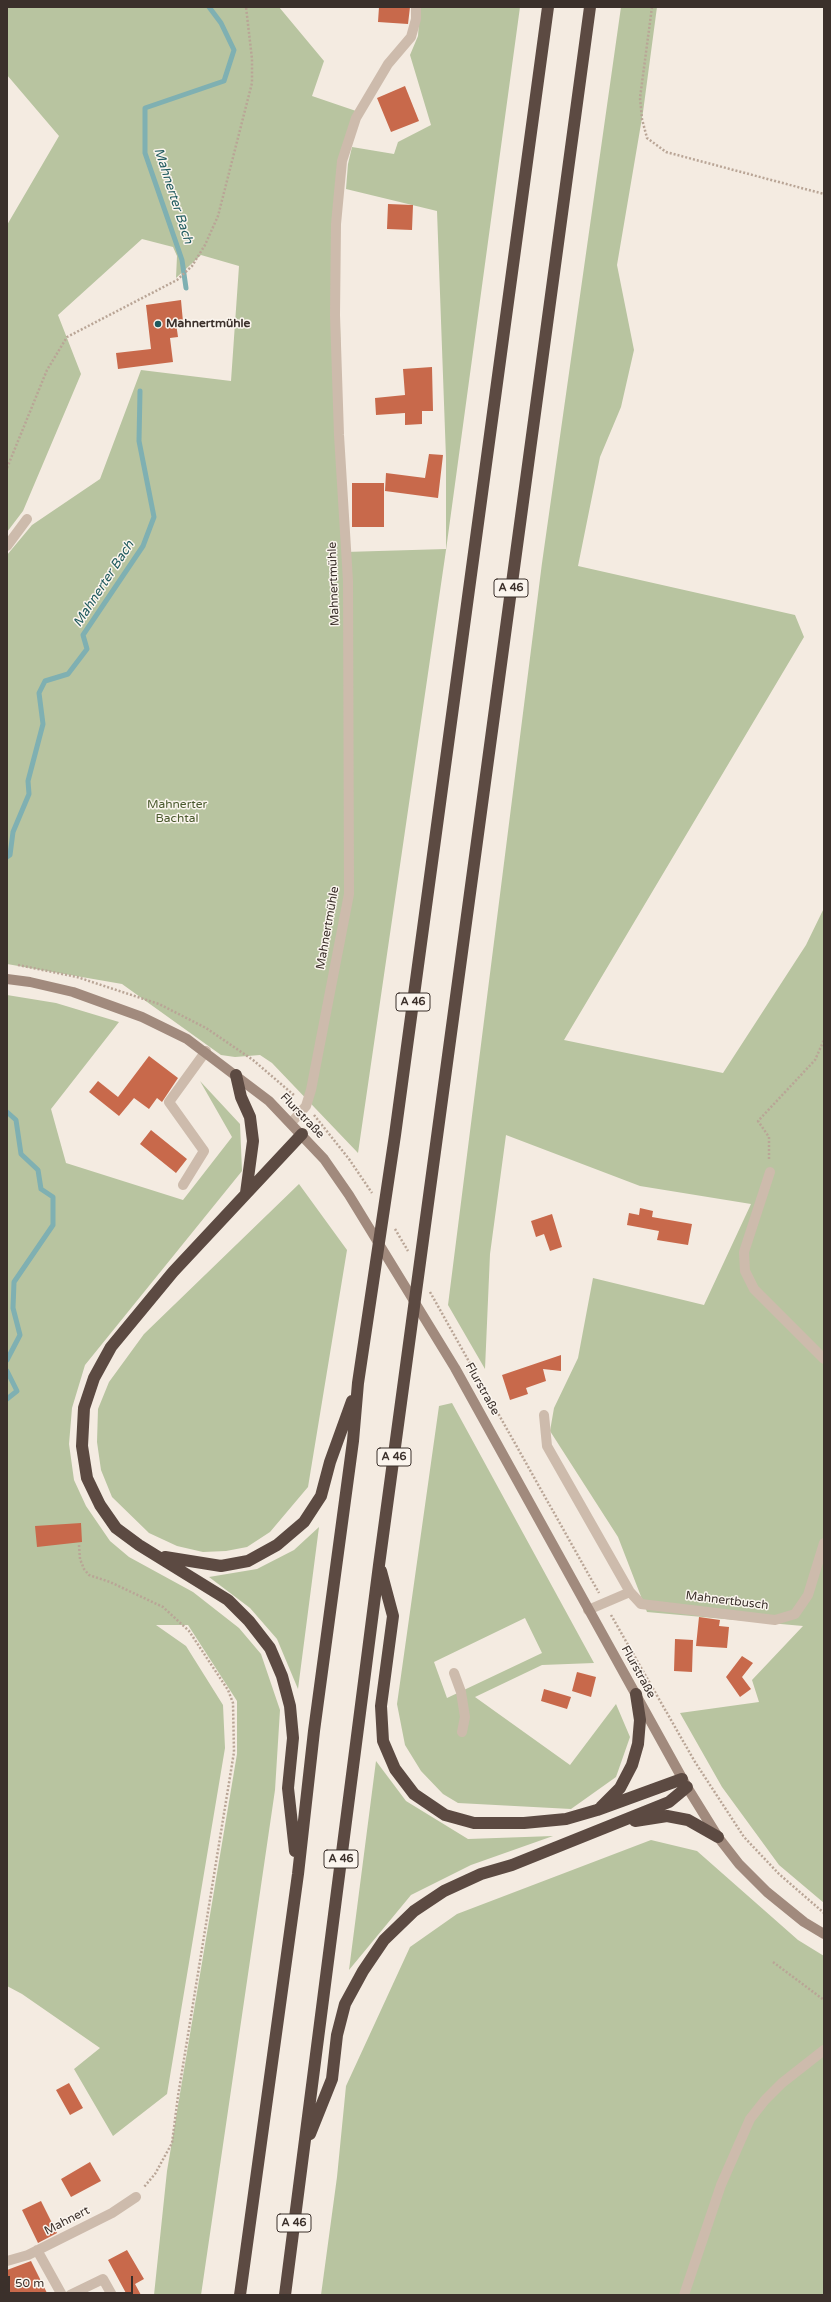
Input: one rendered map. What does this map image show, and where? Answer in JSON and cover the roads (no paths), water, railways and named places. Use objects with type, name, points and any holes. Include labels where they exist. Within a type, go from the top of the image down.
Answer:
[{"type":"highway","name":"A 46","points":[[240,2295],[298,1874],[314,1731],[353,1441],[358,1383],[371,1309],[548,7]]},
{"type":"highway","name":"A 46","points":[[285,2295],[379,1565],[434,1169],[590,7]]},
{"type":"highway","points":[[236,1075],[241,1097],[250,1117],[253,1141],[246,1193]]},
{"type":"highway","points":[[298,1874],[288,1788],[294,1738],[290,1706],[279,1669],[270,1648],[249,1621],[228,1600],[116,1528],[100,1505],[88,1478],[82,1446],[84,1408],[94,1378],[111,1347],[173,1272],[302,1134]]},
{"type":"highway","points":[[158,1556],[221,1566],[248,1561],[282,1541],[304,1522],[321,1496],[330,1462],[358,1383]]},
{"type":"highway","points":[[379,1565],[393,1616],[381,1706],[383,1741],[395,1769],[414,1794],[444,1815],[474,1823],[531,1823],[566,1819],[684,1783]]},
{"type":"highway","points":[[597,1810],[620,1788],[632,1765],[638,1744],[640,1720],[636,1694]]},
{"type":"highway","points":[[304,2152],[332,2079],[337,2034],[345,2004],[363,1971],[384,1940],[414,1912],[444,1891],[481,1874],[512,1865],[669,1802],[684,1783]]},
{"type":"highway","points":[[618,1823],[667,1816],[688,1820],[718,1837]]},
{"type":"main road","name":"Flurstraße","points":[[7,979],[30,982],[73,992],[122,1009],[170,1029],[206,1051],[269,1100],[324,1159],[349,1194],[456,1368],[684,1783],[718,1837],[739,1864],[767,1892],[824,1934]]},
{"type":"lane","name":"Mahnertmühle","points":[[291,1122],[306,1106],[311,1090],[349,894],[348,582],[339,435],[335,315],[336,224],[342,161],[356,118],[388,64],[411,37],[416,19],[416,7]]},
{"type":"lane","points":[[7,546],[27,519]]},
{"type":"lane","points":[[182,1185],[204,1151],[169,1102],[206,1051]]},
{"type":"lane","points":[[770,1172],[744,1252],[745,1271],[754,1289],[824,1359]]},
{"type":"lane","name":"Mahnertbusch","points":[[544,1415],[547,1446],[630,1592],[641,1604],[775,1620],[795,1614],[808,1595],[824,1543]]},
{"type":"lane","points":[[588,1610],[630,1592]]},
{"type":"lane","points":[[454,1673],[461,1692],[465,1716],[462,1732]]},
{"type":"lane","points":[[684,2295],[721,2185],[750,2119],[765,2100],[782,2084],[824,2050]]},
{"type":"lane","name":"Mahnert","points":[[7,2261],[37,2250],[112,2213],[136,2197]]},
{"type":"lane","points":[[37,2250],[62,2295]]},
{"type":"lane","points":[[70,2295],[103,2279],[112,2295]]},
{"type":"waterway","name":"Mahnerter Bach","points":[[186,288],[182,260],[145,153],[145,108],[224,81],[234,50],[221,23],[209,7]]},
{"type":"waterway","name":"Mahnerter Bach","points":[[7,857],[10,855],[13,832],[29,794],[28,781],[43,724],[39,693],[45,681],[68,674],[87,649],[83,635],[143,546],[154,517],[139,441],[140,391]]},
{"type":"waterway","name":"Mahnerter Bach","points":[[7,1112],[16,1120],[21,1154],[38,1170],[41,1189],[53,1197],[53,1225],[14,1282],[13,1308],[20,1335],[7,1360]]},
{"type":"waterway","name":"Mahnerter Bach","points":[[7,1371],[17,1391],[7,1399]]},
{"type":"place","name":"Mahnertmühle","points":[[158,324]]},
{"type":"park label","name":"Mahnerter Bachtal","points":[[177,812]]}]
